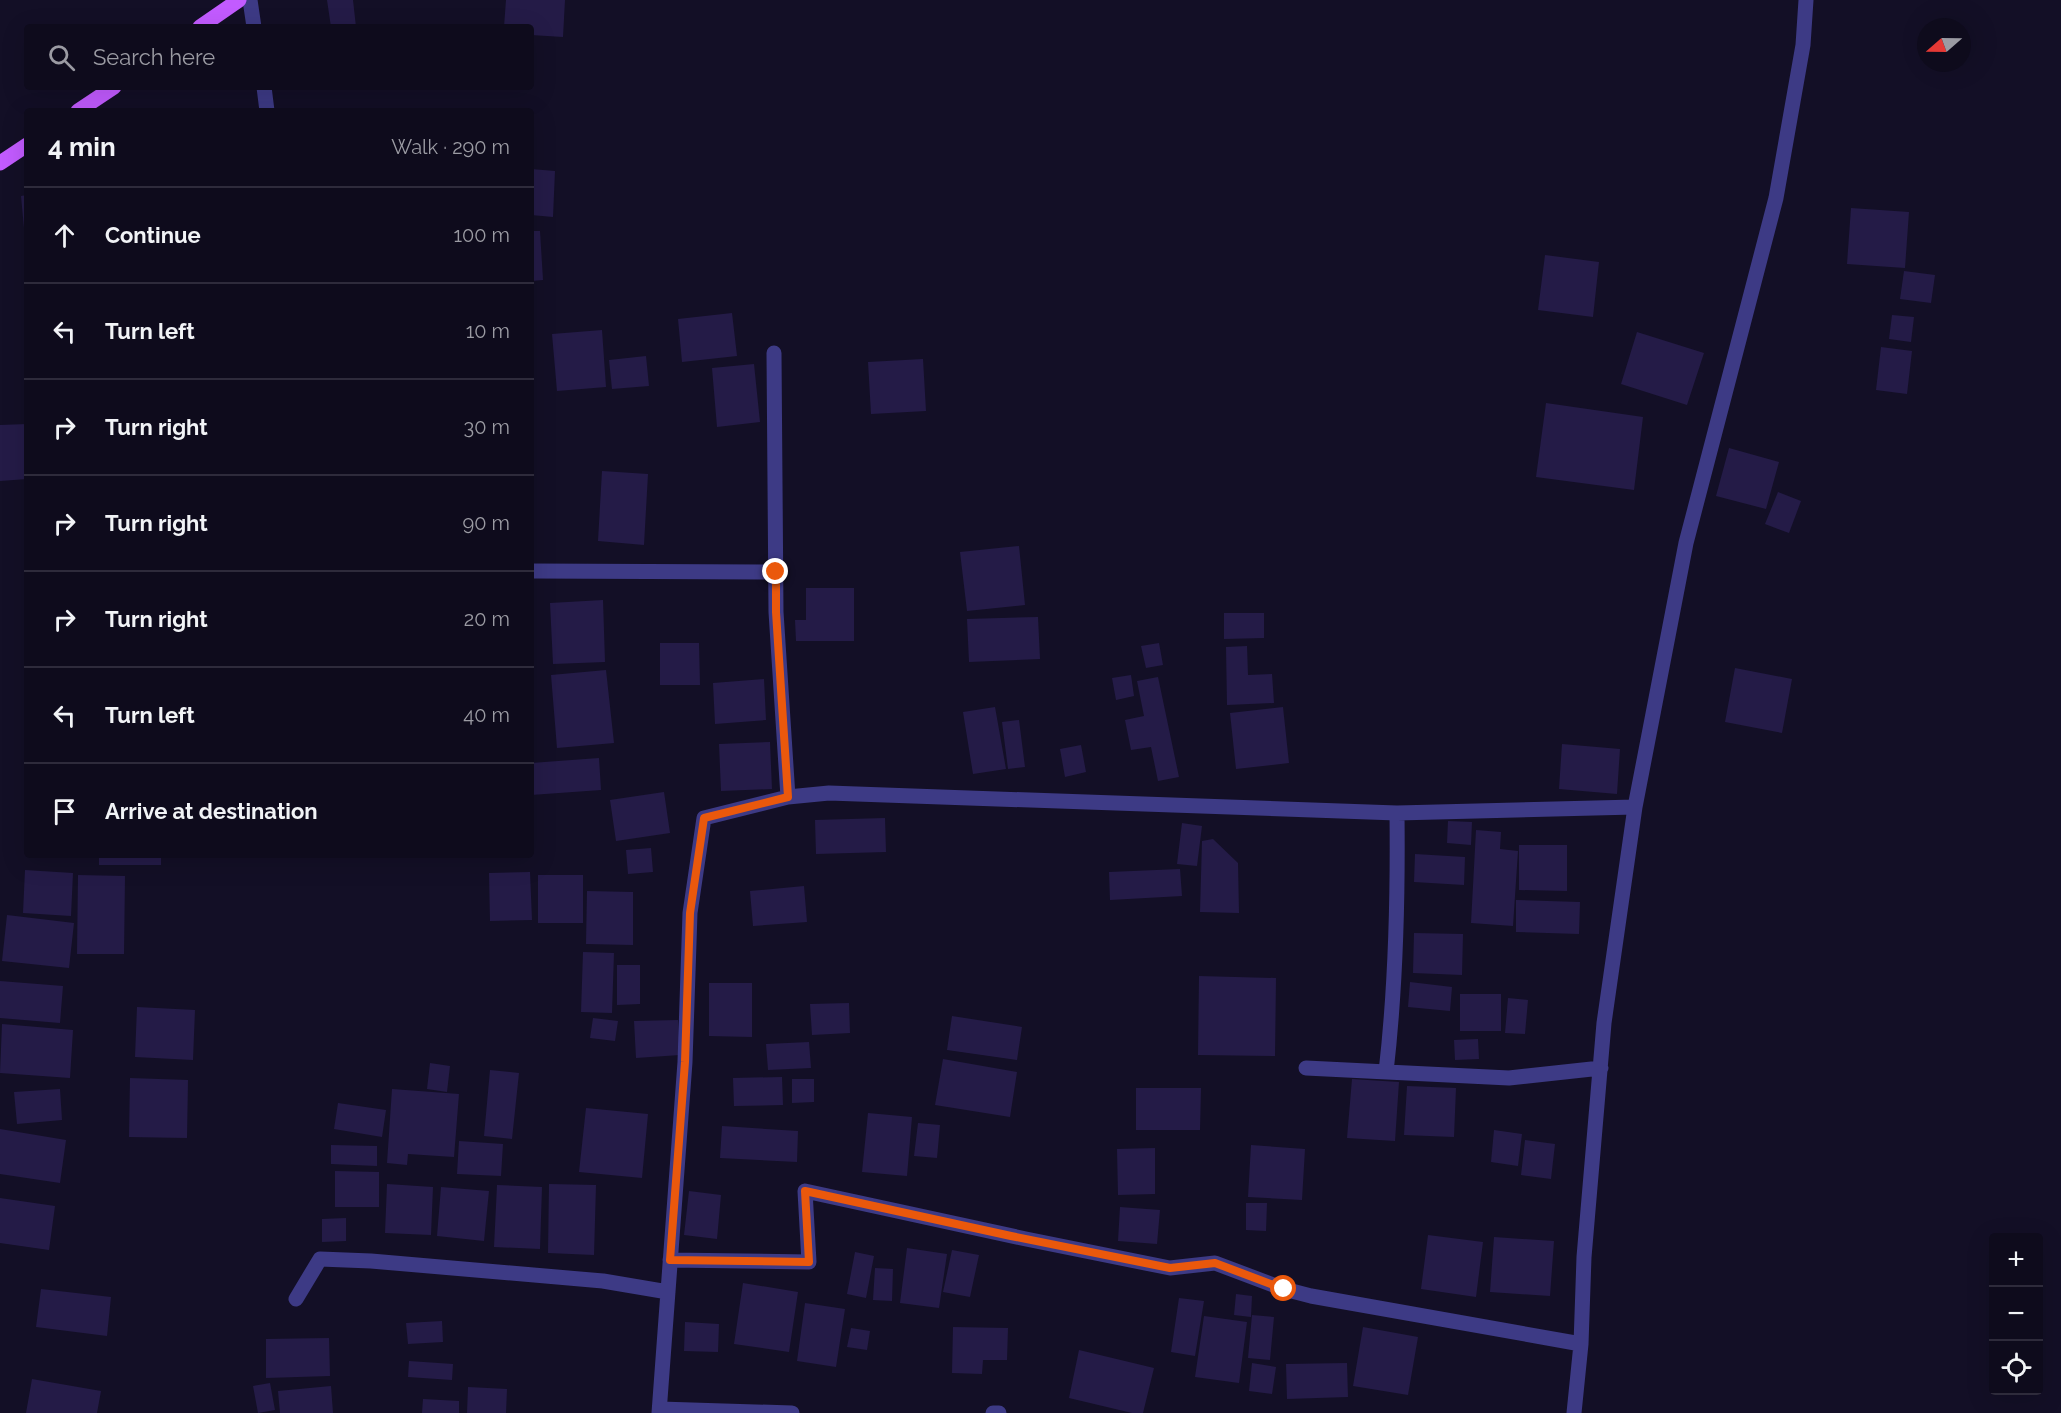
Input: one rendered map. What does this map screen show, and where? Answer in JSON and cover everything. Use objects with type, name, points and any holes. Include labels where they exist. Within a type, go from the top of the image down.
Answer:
[{"type":"main road","points":[[204,24],[239,0]]},
{"type":"main road","points":[[82,108],[110,90]]},
{"type":"main road","points":[[0,163],[24,147]]},
{"type":"street","points":[[250,0],[254,24]]},
{"type":"street","points":[[1574,1413],[1581,1344],[1584,1257],[1604,1023],[1635,807],[1686,543],[1776,198],[1803,45],[1806,0]]},
{"type":"street","points":[[264,90],[267,108]]},
{"type":"street","points":[[774,353],[776,612],[788,797]]},
{"type":"street","points":[[534,571],[776,572]]},
{"type":"street","points":[[792,1413],[659,1411],[685,1062],[690,913],[704,818],[788,797],[829,793],[1397,813],[1635,807]]},
{"type":"street","points":[[1386,1072],[1394,1004],[1398,904],[1397,813]]},
{"type":"street","points":[[1306,1068],[1509,1078],[1601,1068]]},
{"type":"street","points":[[670,1260],[809,1262],[805,1191],[1018,1238],[1170,1268],[1215,1263],[1284,1289],[1311,1296],[1581,1344]]},
{"type":"street","points":[[296,1299],[320,1259],[371,1261],[603,1281],[668,1292]]},
{"type":"street","points":[[993,1413],[999,1413]]},
{"type":"building","points":[[327,0],[353,0],[356,24],[331,24]]},
{"type":"building","points":[[506,0],[565,0],[563,37],[534,35],[534,24],[504,24]]},
{"type":"building","points":[[534,169],[555,171],[553,217],[534,215]]},
{"type":"building","points":[[21,196],[24,196],[24,228]]},
{"type":"building","points":[[1851,208],[1909,212],[1905,268],[1847,264]]},
{"type":"building","points":[[534,231],[540,231],[543,280],[534,281]]},
{"type":"building","points":[[1545,255],[1599,262],[1593,317],[1538,310]]},
{"type":"building","points":[[1904,271],[1935,275],[1931,303],[1900,299]]},
{"type":"building","points":[[732,313],[737,356],[682,362],[678,319]]},
{"type":"building","points":[[1892,315],[1914,317],[1911,342],[1889,339]]},
{"type":"building","points":[[602,330],[606,387],[557,391],[552,334]]},
{"type":"building","points":[[1637,332],[1704,353],[1687,405],[1621,384]]},
{"type":"building","points":[[1881,347],[1912,351],[1907,394],[1876,390]]},
{"type":"building","points":[[646,356],[649,386],[612,389],[609,360]]},
{"type":"building","points":[[923,359],[926,411],[871,414],[868,362]]},
{"type":"building","points":[[754,364],[760,422],[717,427],[712,368]]},
{"type":"building","points":[[1546,403],[1643,417],[1634,490],[1536,477]]},
{"type":"building","points":[[24,424],[24,479],[0,481],[0,425]]},
{"type":"building","points":[[1729,448],[1779,462],[1766,509],[1716,496]]},
{"type":"building","points":[[602,471],[648,474],[644,545],[598,541]]},
{"type":"building","points":[[1778,492],[1801,501],[1789,533],[1765,524]]},
{"type":"building","points":[[1019,546],[1025,605],[967,611],[960,552]]},
{"type":"building","points":[[806,588],[854,588],[854,641],[796,641],[795,620],[806,620]]},
{"type":"building","points":[[603,600],[605,662],[553,664],[550,603]]},
{"type":"building","points":[[1224,613],[1264,613],[1264,638],[1224,639]]},
{"type":"building","points":[[1038,617],[1040,659],[969,662],[967,619]]},
{"type":"building","points":[[660,643],[699,643],[700,685],[660,685]]},
{"type":"building","points":[[1159,643],[1163,665],[1146,668],[1141,646]]},
{"type":"building","points":[[1247,646],[1248,675],[1272,674],[1274,703],[1227,705],[1226,647]]},
{"type":"building","points":[[1735,668],[1792,679],[1782,733],[1725,722]]},
{"type":"building","points":[[606,670],[614,743],[557,748],[551,675]]},
{"type":"building","points":[[1131,675],[1134,696],[1116,700],[1112,678]]},
{"type":"building","points":[[1158,677],[1179,777],[1158,781],[1151,747],[1131,750],[1125,720],[1144,716],[1137,681]]},
{"type":"building","points":[[764,679],[766,720],[715,724],[713,683]]},
{"type":"building","points":[[995,707],[1006,769],[973,774],[963,712]]},
{"type":"building","points":[[1283,707],[1289,763],[1236,769],[1230,713]]},
{"type":"building","points":[[1019,720],[1025,767],[1008,769],[1002,722]]},
{"type":"building","points":[[770,742],[772,789],[721,791],[719,744]]},
{"type":"building","points":[[1562,744],[1620,749],[1617,794],[1559,789]]},
{"type":"building","points":[[1081,745],[1086,772],[1065,777],[1060,749]]},
{"type":"building","points":[[599,758],[601,790],[534,795],[534,763]]},
{"type":"building","points":[[664,792],[670,833],[616,841],[610,800]]},
{"type":"building","points":[[885,818],[886,852],[816,854],[815,820]]},
{"type":"building","points":[[1448,821],[1472,822],[1471,845],[1447,843]]},
{"type":"building","points":[[1182,823],[1202,826],[1197,866],[1177,864]]},
{"type":"building","points":[[1476,830],[1501,832],[1500,849],[1518,851],[1513,926],[1471,923]]},
{"type":"building","points":[[1213,839],[1238,863],[1239,913],[1200,912],[1202,841]]},
{"type":"building","points":[[1519,845],[1567,845],[1567,891],[1519,890]]},
{"type":"building","points":[[651,848],[653,872],[628,874],[626,850]]},
{"type":"building","points":[[1415,854],[1465,857],[1464,885],[1414,882]]},
{"type":"building","points":[[99,858],[161,858],[161,865],[99,865]]},
{"type":"building","points":[[1180,869],[1182,896],[1110,900],[1109,872]]},
{"type":"building","points":[[25,870],[73,873],[71,916],[23,913]]},
{"type":"building","points":[[530,872],[532,920],[490,921],[489,873]]},
{"type":"building","points":[[78,875],[125,876],[124,954],[77,954]]},
{"type":"building","points":[[538,875],[583,875],[583,923],[538,923]]},
{"type":"building","points":[[804,886],[807,922],[753,926],[750,891]]},
{"type":"building","points":[[587,891],[633,892],[633,945],[586,944]]},
{"type":"building","points":[[1516,900],[1580,902],[1579,934],[1516,932]]},
{"type":"building","points":[[7,915],[74,923],[69,968],[2,961]]},
{"type":"building","points":[[1414,933],[1463,934],[1462,975],[1413,973]]},
{"type":"building","points":[[583,952],[614,953],[612,1013],[581,1012]]},
{"type":"building","points":[[617,965],[640,965],[640,1004],[617,1005]]},
{"type":"building","points":[[1199,976],[1276,978],[1275,1056],[1198,1055]]},
{"type":"building","points":[[0,981],[63,986],[60,1023],[0,1018]]},
{"type":"building","points":[[1410,982],[1452,987],[1450,1011],[1408,1007]]},
{"type":"building","points":[[709,983],[752,983],[752,1037],[709,1036]]},
{"type":"building","points":[[1460,994],[1501,994],[1501,1031],[1460,1031]]},
{"type":"building","points":[[1508,998],[1528,1000],[1525,1034],[1505,1033]]},
{"type":"building","points":[[849,1003],[850,1033],[812,1035],[810,1004]]},
{"type":"building","points":[[137,1007],[195,1010],[193,1060],[135,1057]]},
{"type":"building","points":[[952,1016],[1022,1027],[1017,1060],[947,1050]]},
{"type":"building","points":[[593,1018],[618,1021],[615,1041],[590,1038]]},
{"type":"building","points":[[678,1020],[680,1055],[636,1058],[634,1021]]},
{"type":"building","points":[[2,1024],[73,1030],[70,1078],[0,1073]]},
{"type":"building","points":[[1478,1039],[1479,1059],[1455,1060],[1454,1040]]},
{"type":"building","points":[[809,1042],[811,1068],[768,1070],[766,1044]]},
{"type":"building","points":[[943,1059],[1017,1072],[1010,1117],[935,1105]]},
{"type":"building","points":[[430,1063],[450,1066],[447,1092],[427,1089]]},
{"type":"building","points":[[490,1070],[519,1073],[512,1139],[484,1136]]},
{"type":"building","points":[[782,1077],[783,1105],[734,1106],[733,1078]]},
{"type":"building","points":[[130,1078],[188,1080],[187,1138],[129,1137]]},
{"type":"building","points":[[792,1079],[814,1079],[814,1102],[792,1103]]},
{"type":"building","points":[[1352,1079],[1399,1082],[1395,1141],[1347,1138]]},
{"type":"building","points":[[1407,1086],[1456,1088],[1454,1137],[1404,1135]]},
{"type":"building","points":[[1136,1088],[1201,1088],[1200,1130],[1136,1130]]},
{"type":"building","points":[[60,1089],[62,1120],[17,1124],[14,1092]]},
{"type":"building","points":[[392,1089],[459,1094],[454,1157],[408,1154],[407,1165],[387,1163]]},
{"type":"building","points":[[338,1103],[386,1110],[382,1137],[334,1129]]},
{"type":"building","points":[[586,1108],[648,1114],[642,1178],[579,1172]]},
{"type":"building","points":[[868,1113],[912,1117],[907,1176],[862,1172]]},
{"type":"building","points":[[918,1123],[940,1125],[937,1158],[914,1156]]},
{"type":"building","points":[[722,1126],[798,1131],[797,1162],[720,1158]]},
{"type":"building","points":[[0,1129],[66,1140],[60,1183],[0,1174]]},
{"type":"building","points":[[1494,1130],[1522,1134],[1518,1166],[1491,1162]]},
{"type":"building","points":[[1525,1140],[1555,1144],[1551,1179],[1521,1175]]},
{"type":"building","points":[[459,1141],[503,1144],[501,1176],[457,1174]]},
{"type":"building","points":[[331,1145],[377,1146],[377,1166],[331,1164]]},
{"type":"building","points":[[1251,1145],[1305,1149],[1302,1200],[1248,1197]]},
{"type":"building","points":[[1155,1148],[1155,1194],[1118,1195],[1117,1149]]},
{"type":"building","points":[[335,1171],[379,1172],[379,1207],[335,1207]]},
{"type":"building","points":[[387,1184],[433,1187],[431,1235],[385,1233]]},
{"type":"building","points":[[549,1184],[596,1185],[594,1255],[548,1253]]},
{"type":"building","points":[[497,1185],[542,1187],[540,1249],[494,1247]]},
{"type":"building","points":[[441,1187],[489,1191],[484,1241],[437,1236]]},
{"type":"building","points":[[689,1191],[721,1195],[717,1239],[684,1235]]},
{"type":"building","points":[[0,1198],[55,1206],[49,1250],[0,1243]]},
{"type":"building","points":[[1246,1203],[1267,1203],[1266,1231],[1246,1230]]},
{"type":"building","points":[[1120,1207],[1160,1210],[1157,1244],[1118,1241]]},
{"type":"building","points":[[346,1218],[346,1241],[322,1242],[322,1219]]},
{"type":"building","points":[[1428,1235],[1483,1242],[1476,1297],[1421,1289]]},
{"type":"building","points":[[1494,1237],[1554,1241],[1550,1296],[1490,1292]]},
{"type":"building","points":[[907,1248],[947,1254],[939,1308],[900,1303]]},
{"type":"building","points":[[952,1250],[979,1255],[970,1297],[943,1292]]},
{"type":"building","points":[[855,1252],[874,1256],[866,1298],[847,1294]]},
{"type":"building","points":[[875,1268],[893,1269],[892,1301],[873,1300]]},
{"type":"building","points":[[743,1283],[798,1292],[789,1352],[734,1344]]},
{"type":"building","points":[[41,1289],[111,1297],[107,1336],[36,1327]]},
{"type":"building","points":[[1236,1294],[1252,1296],[1251,1317],[1234,1315]]},
{"type":"building","points":[[1179,1298],[1204,1301],[1195,1356],[1171,1352]]},
{"type":"building","points":[[805,1303],[845,1309],[836,1367],[797,1361]]},
{"type":"building","points":[[1252,1315],[1274,1317],[1270,1360],[1248,1358]]},
{"type":"building","points":[[1204,1316],[1247,1322],[1239,1383],[1195,1377]]},
{"type":"building","points":[[442,1321],[443,1342],[408,1344],[406,1323]]},
{"type":"building","points":[[685,1322],[719,1324],[718,1352],[684,1351]]},
{"type":"building","points":[[953,1327],[1008,1328],[1007,1360],[983,1360],[982,1374],[952,1373]]},
{"type":"building","points":[[1363,1327],[1418,1337],[1408,1395],[1353,1386]]},
{"type":"building","points":[[851,1328],[870,1331],[867,1350],[847,1347]]},
{"type":"building","points":[[329,1338],[330,1376],[266,1378],[266,1339]]},
{"type":"building","points":[[1079,1350],[1154,1368],[1143,1413],[1132,1413],[1069,1398]]},
{"type":"building","points":[[409,1361],[453,1364],[452,1380],[408,1377]]},
{"type":"building","points":[[1252,1363],[1276,1367],[1272,1394],[1249,1391]]},
{"type":"building","points":[[1347,1363],[1348,1397],[1287,1399],[1286,1364]]},
{"type":"building","points":[[32,1379],[101,1391],[97,1413],[26,1413]]},
{"type":"building","points":[[270,1383],[275,1410],[258,1413],[253,1386]]},
{"type":"building","points":[[331,1386],[333,1413],[280,1413],[278,1391]]},
{"type":"building","points":[[468,1387],[507,1389],[506,1413],[467,1413]]},
{"type":"building","points":[[423,1399],[459,1401],[459,1413],[422,1413]]},
{"type":"route","points":[[776,572],[776,612],[788,797],[704,818],[690,913],[685,1062],[670,1260],[809,1262],[805,1191],[1170,1268],[1215,1263],[1284,1289]]}]
